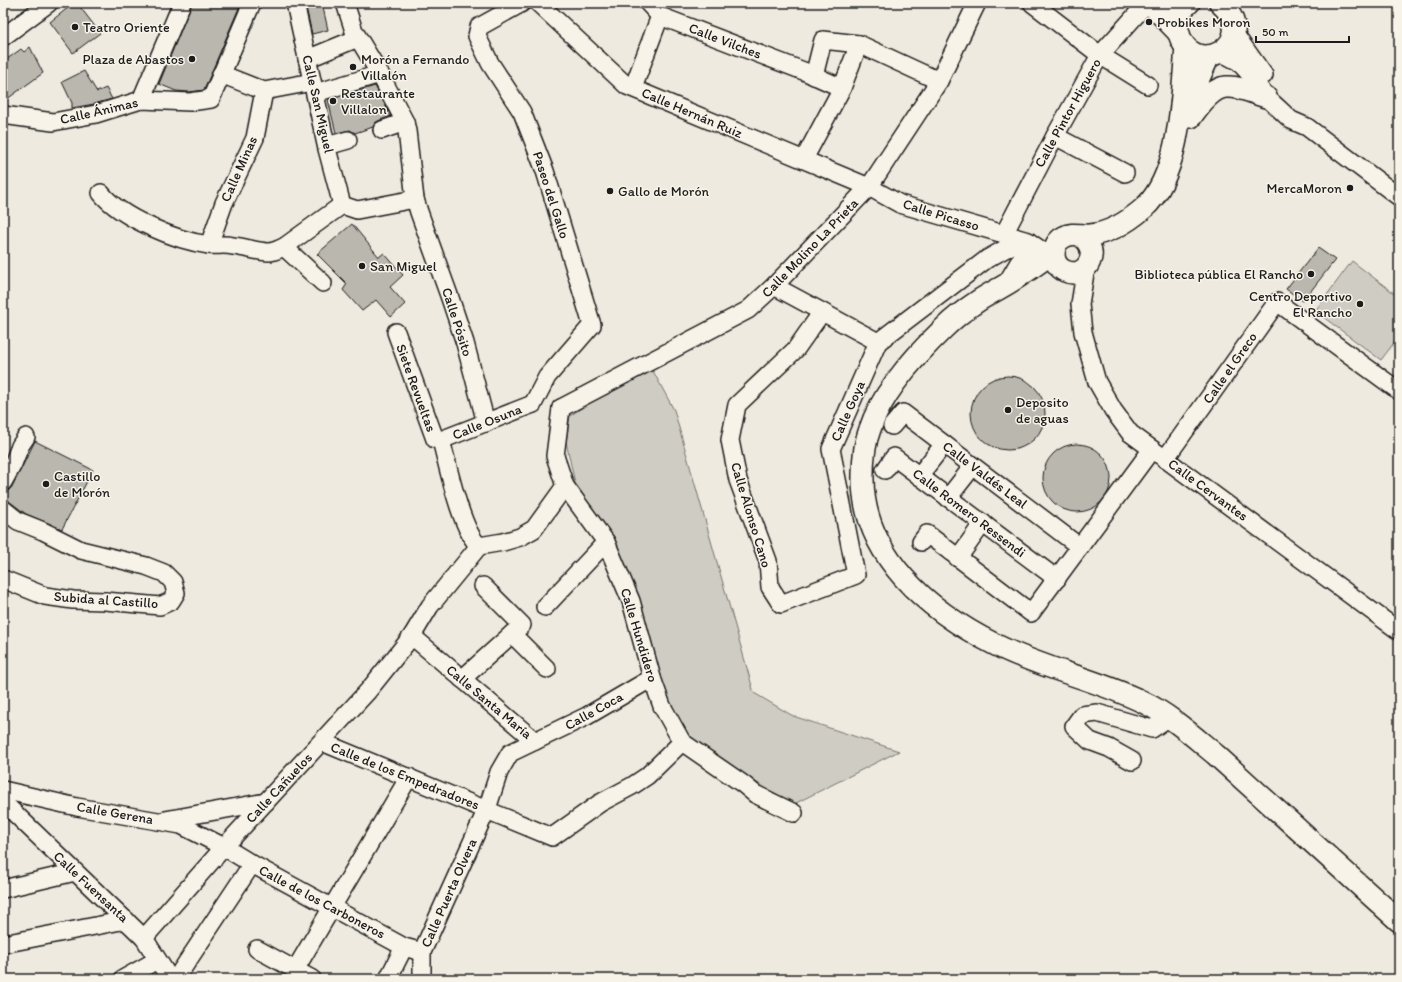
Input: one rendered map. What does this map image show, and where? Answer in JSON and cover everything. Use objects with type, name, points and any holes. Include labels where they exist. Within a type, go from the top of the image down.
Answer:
[{"type":"main road","points":[[1061,254],[1076,272],[1150,216],[1164,198],[1172,184],[1182,160],[1196,85],[1215,54],[1226,47],[1231,41],[1234,33],[1233,23],[1220,3]]},
{"type":"main road","points":[[1181,4],[1181,12],[1177,20],[1177,28],[1183,42],[1192,52],[1200,55],[1215,54]]},
{"type":"main road","points":[[1183,42],[1182,107],[1176,142],[1168,169],[1156,193],[1145,207],[1129,220],[1111,229],[1092,235],[977,301],[944,327],[914,360],[891,389],[878,409],[870,427],[863,458],[865,506],[871,526],[881,548],[898,571],[917,591],[939,610],[968,630],[998,646],[1109,688],[1144,703],[1189,732],[1399,921]]},
{"type":"main road","points":[[1191,117],[1203,102],[1218,90],[1225,87],[1243,90],[1266,97]]},
{"type":"main road","points":[[1061,254],[1084,238],[1091,247],[1088,263]]},
{"type":"street","points":[[3,37],[49,3]]},
{"type":"street","points":[[141,100],[182,3]]},
{"type":"street","name":"Calle Ánimas","points":[[3,115],[53,122],[96,114],[141,100],[190,102],[211,99],[252,3]]},
{"type":"street","name":"Calle San Miguel","points":[[295,3],[327,146],[342,205]]},
{"type":"street","name":"Calle Pósito","points":[[345,3],[354,31],[380,74],[405,122],[408,131],[415,199],[465,343],[486,423]]},
{"type":"street","name":"Paseo del Gallo","points":[[522,3],[479,27],[477,36],[490,63],[522,112],[545,171],[592,325],[547,377],[534,404]]},
{"type":"street","name":"Calle Hernán Ruiz","points":[[538,3],[627,86],[869,187]]},
{"type":"street","name":"Calle Molino La Prieta","points":[[561,408],[748,310],[774,286],[869,187],[938,80],[977,3]]},
{"type":"street","points":[[1032,3],[1100,55],[1148,85]]},
{"type":"street","points":[[1147,3],[1183,42]]},
{"type":"street","name":"Calle Pintor Higuero","points":[[1016,237],[1055,136],[1100,55],[1147,3]]},
{"type":"street","points":[[633,88],[653,7]]},
{"type":"street","name":"Calle Vilches","points":[[653,7],[842,88]]},
{"type":"street","points":[[1234,33],[1257,66],[1307,127],[1399,197]]},
{"type":"street","points":[[307,59],[358,38]]},
{"type":"street","points":[[810,74],[823,40],[859,44],[938,80]]},
{"type":"street","points":[[804,159],[842,88],[859,44]]},
{"type":"street","points":[[1215,54],[1239,62],[1266,97],[1291,120],[1307,127]]},
{"type":"street","points":[[221,74],[264,92],[314,87],[380,74]]},
{"type":"street","name":"Calle Minas","points":[[209,245],[224,203],[254,138],[264,92]]},
{"type":"street","points":[[382,130],[405,122]]},
{"type":"street","points":[[1055,136],[1125,173]]},
{"type":"street","points":[[327,146],[348,140]]},
{"type":"street","name":"Calle Picasso","points":[[869,187],[900,204],[1016,237],[1061,254]]},
{"type":"street","points":[[101,193],[108,202],[144,224],[164,233],[209,245],[232,245],[270,252],[284,248],[342,205],[357,210],[415,199]]},
{"type":"street","points":[[1011,282],[1025,252],[1016,237]]},
{"type":"street","name":"Calle Goya","points":[[781,604],[856,575],[831,449],[878,342],[987,259],[1012,245],[1016,237]]},
{"type":"street","points":[[284,248],[322,283]]},
{"type":"street","name":"Calle Cervantes","points":[[1061,254],[1080,304],[1083,332],[1097,383],[1113,410],[1130,432],[1399,631]]},
{"type":"street","name":"Calle Cervantes","points":[[1080,304],[1088,263]]},
{"type":"street","points":[[774,286],[878,342]]},
{"type":"street","name":"Calle el Greco","points":[[1159,454],[1277,302],[1399,391]]},
{"type":"street","name":"Calle Alonso Cano","points":[[781,604],[770,587],[768,561],[738,480],[730,440],[737,405],[796,349],[822,312]]},
{"type":"street","name":"Siete Revueltas","points":[[396,332],[435,439],[441,440]]},
{"type":"street","points":[[534,404],[561,408]]},
{"type":"street","name":"Calle Osuna","points":[[441,440],[534,404]]},
{"type":"street","name":"Calle Hundidero","points":[[561,408],[555,456],[566,486],[606,542],[631,602],[652,678],[664,710],[682,742],[755,794],[794,813]]},
{"type":"street","name":"Calle Valdés Leal","points":[[892,426],[903,413],[1080,547]]},
{"type":"street","points":[[3,482],[13,464],[20,446],[26,437]]},
{"type":"street","points":[[441,440],[459,508],[474,542],[479,546],[520,537],[534,529],[566,486]]},
{"type":"street","points":[[920,476],[944,444]]},
{"type":"street","points":[[921,542],[927,534],[1031,613],[1080,547],[1159,454]]},
{"type":"street","name":"Calle Romero Ressendi","points":[[885,470],[894,457],[1057,579]]},
{"type":"street","points":[[948,498],[972,466]]},
{"type":"street","name":"Subida al Castillo","points":[[3,509],[18,521],[43,531],[81,550],[146,566],[164,573],[174,582],[176,593],[171,601],[160,606],[105,601],[73,600],[45,596],[3,579]]},
{"type":"street","points":[[958,558],[983,523]]},
{"type":"street","points":[[545,607],[606,542]]},
{"type":"street","name":"Calle Cañuelos","points":[[144,938],[224,847],[368,692],[412,636],[430,606],[479,546]]},
{"type":"street","points":[[462,679],[522,625],[483,586]]},
{"type":"street","points":[[512,634],[547,669]]},
{"type":"street","name":"Calle Santa María","points":[[412,636],[535,741],[510,753],[498,772],[487,809]]},
{"type":"street","name":"Calle Coca","points":[[535,741],[587,716],[652,678]]},
{"type":"street","points":[[1132,761],[1109,748],[1090,741],[1074,726],[1082,715],[1097,713],[1152,729],[1168,718]]},
{"type":"street","name":"Calle de los Empedradores","points":[[322,742],[552,837],[600,803],[647,776],[682,742]]},
{"type":"street","points":[[295,970],[409,778]]},
{"type":"street","name":"Calle Gerena","points":[[3,790],[77,807],[181,825],[224,847]]},
{"type":"street","name":"Calle Fuensanta","points":[[3,802],[126,920],[144,938],[173,972]]},
{"type":"street","points":[[159,821],[266,802]]},
{"type":"street","name":"Calle Puerta Olvera","points":[[422,979],[422,952],[487,809]]},
{"type":"street","name":"Calle de los Carboneros","points":[[224,847],[252,864],[404,947],[422,952]]},
{"type":"street","points":[[123,979],[173,972],[252,864]]},
{"type":"street","points":[[3,889],[75,872]]},
{"type":"street","points":[[3,944],[126,920]]},
{"type":"street","points":[[388,979],[404,947]]},
{"type":"street","points":[[257,949],[312,979]]},
{"type":"shaded area","name":"Centro Deportivo El Rancho","points":[[1352,261],[1399,297],[1399,336],[1381,360],[1315,311]]},
{"type":"shaded area","points":[[653,371],[674,410],[754,693],[793,716],[899,751],[794,804],[745,776],[685,733],[668,699],[626,565],[576,488],[566,442],[570,416],[596,398]]},
{"type":"building","name":"Teatro Oriente","points":[[74,3],[77,3],[100,33],[73,53],[50,22]]},
{"type":"building","name":"Plaza de Abastos","points":[[192,3],[241,3],[204,90],[189,92],[176,91],[159,84]]},
{"type":"building","points":[[305,3],[322,3],[328,30],[312,34]]},
{"type":"building","points":[[30,47],[43,73],[3,102],[3,62],[21,49],[24,52]]},
{"type":"building","points":[[84,71],[97,92],[106,88],[112,99],[72,108],[72,103],[62,82]]},
{"type":"building","points":[[375,86],[391,116],[378,121],[373,127],[355,133],[350,130],[336,133],[328,100]]},
{"type":"building","name":"San Miguel","points":[[352,224],[379,257],[384,253],[403,275],[390,287],[405,304],[391,317],[376,300],[362,311],[343,290],[347,284],[317,254]]},
{"type":"building","name":"Biblioteca pública El Rancho","points":[[1318,248],[1335,260],[1303,301],[1286,289]]},
{"type":"building","name":"Deposito de aguas","points":[[1008,376],[1029,382],[1039,392],[1045,413],[1039,434],[1029,444],[1008,450],[987,444],[977,434],[971,413],[977,392],[987,382]]},
{"type":"building","name":"Castillo de Morón","points":[[35,441],[93,470],[62,529],[26,514],[9,501],[3,499],[3,492],[8,491],[12,487]]},
{"type":"building","name":"Deposito de aguas","points":[[1077,444],[1090,447],[1101,454],[1108,465],[1111,478],[1108,491],[1101,502],[1090,509],[1077,512],[1064,509],[1053,502],[1046,491],[1043,478],[1046,465],[1053,454],[1064,447]]},
{"type":"place","name":"Probikes Moron","points":[[1149,22]]},
{"type":"place","name":"Teatro Oriente","points":[[75,27]]},
{"type":"place","name":"Plaza de Abastos","points":[[192,59]]},
{"type":"place","name":"Morón a Fernando Villalón","points":[[353,67]]},
{"type":"place","name":"Restaurante Villalon","points":[[333,101]]},
{"type":"place","name":"MercaMoron","points":[[1350,188]]},
{"type":"place","name":"Gallo de Morón","points":[[610,191]]},
{"type":"place","name":"San Miguel","points":[[362,266]]},
{"type":"place","name":"Biblioteca pública El Rancho","points":[[1311,274]]},
{"type":"place","name":"Centro Deportivo El Rancho","points":[[1360,304]]},
{"type":"place","name":"Deposito de aguas","points":[[1008,410]]},
{"type":"place","name":"Castillo de Morón","points":[[46,484]]}]
